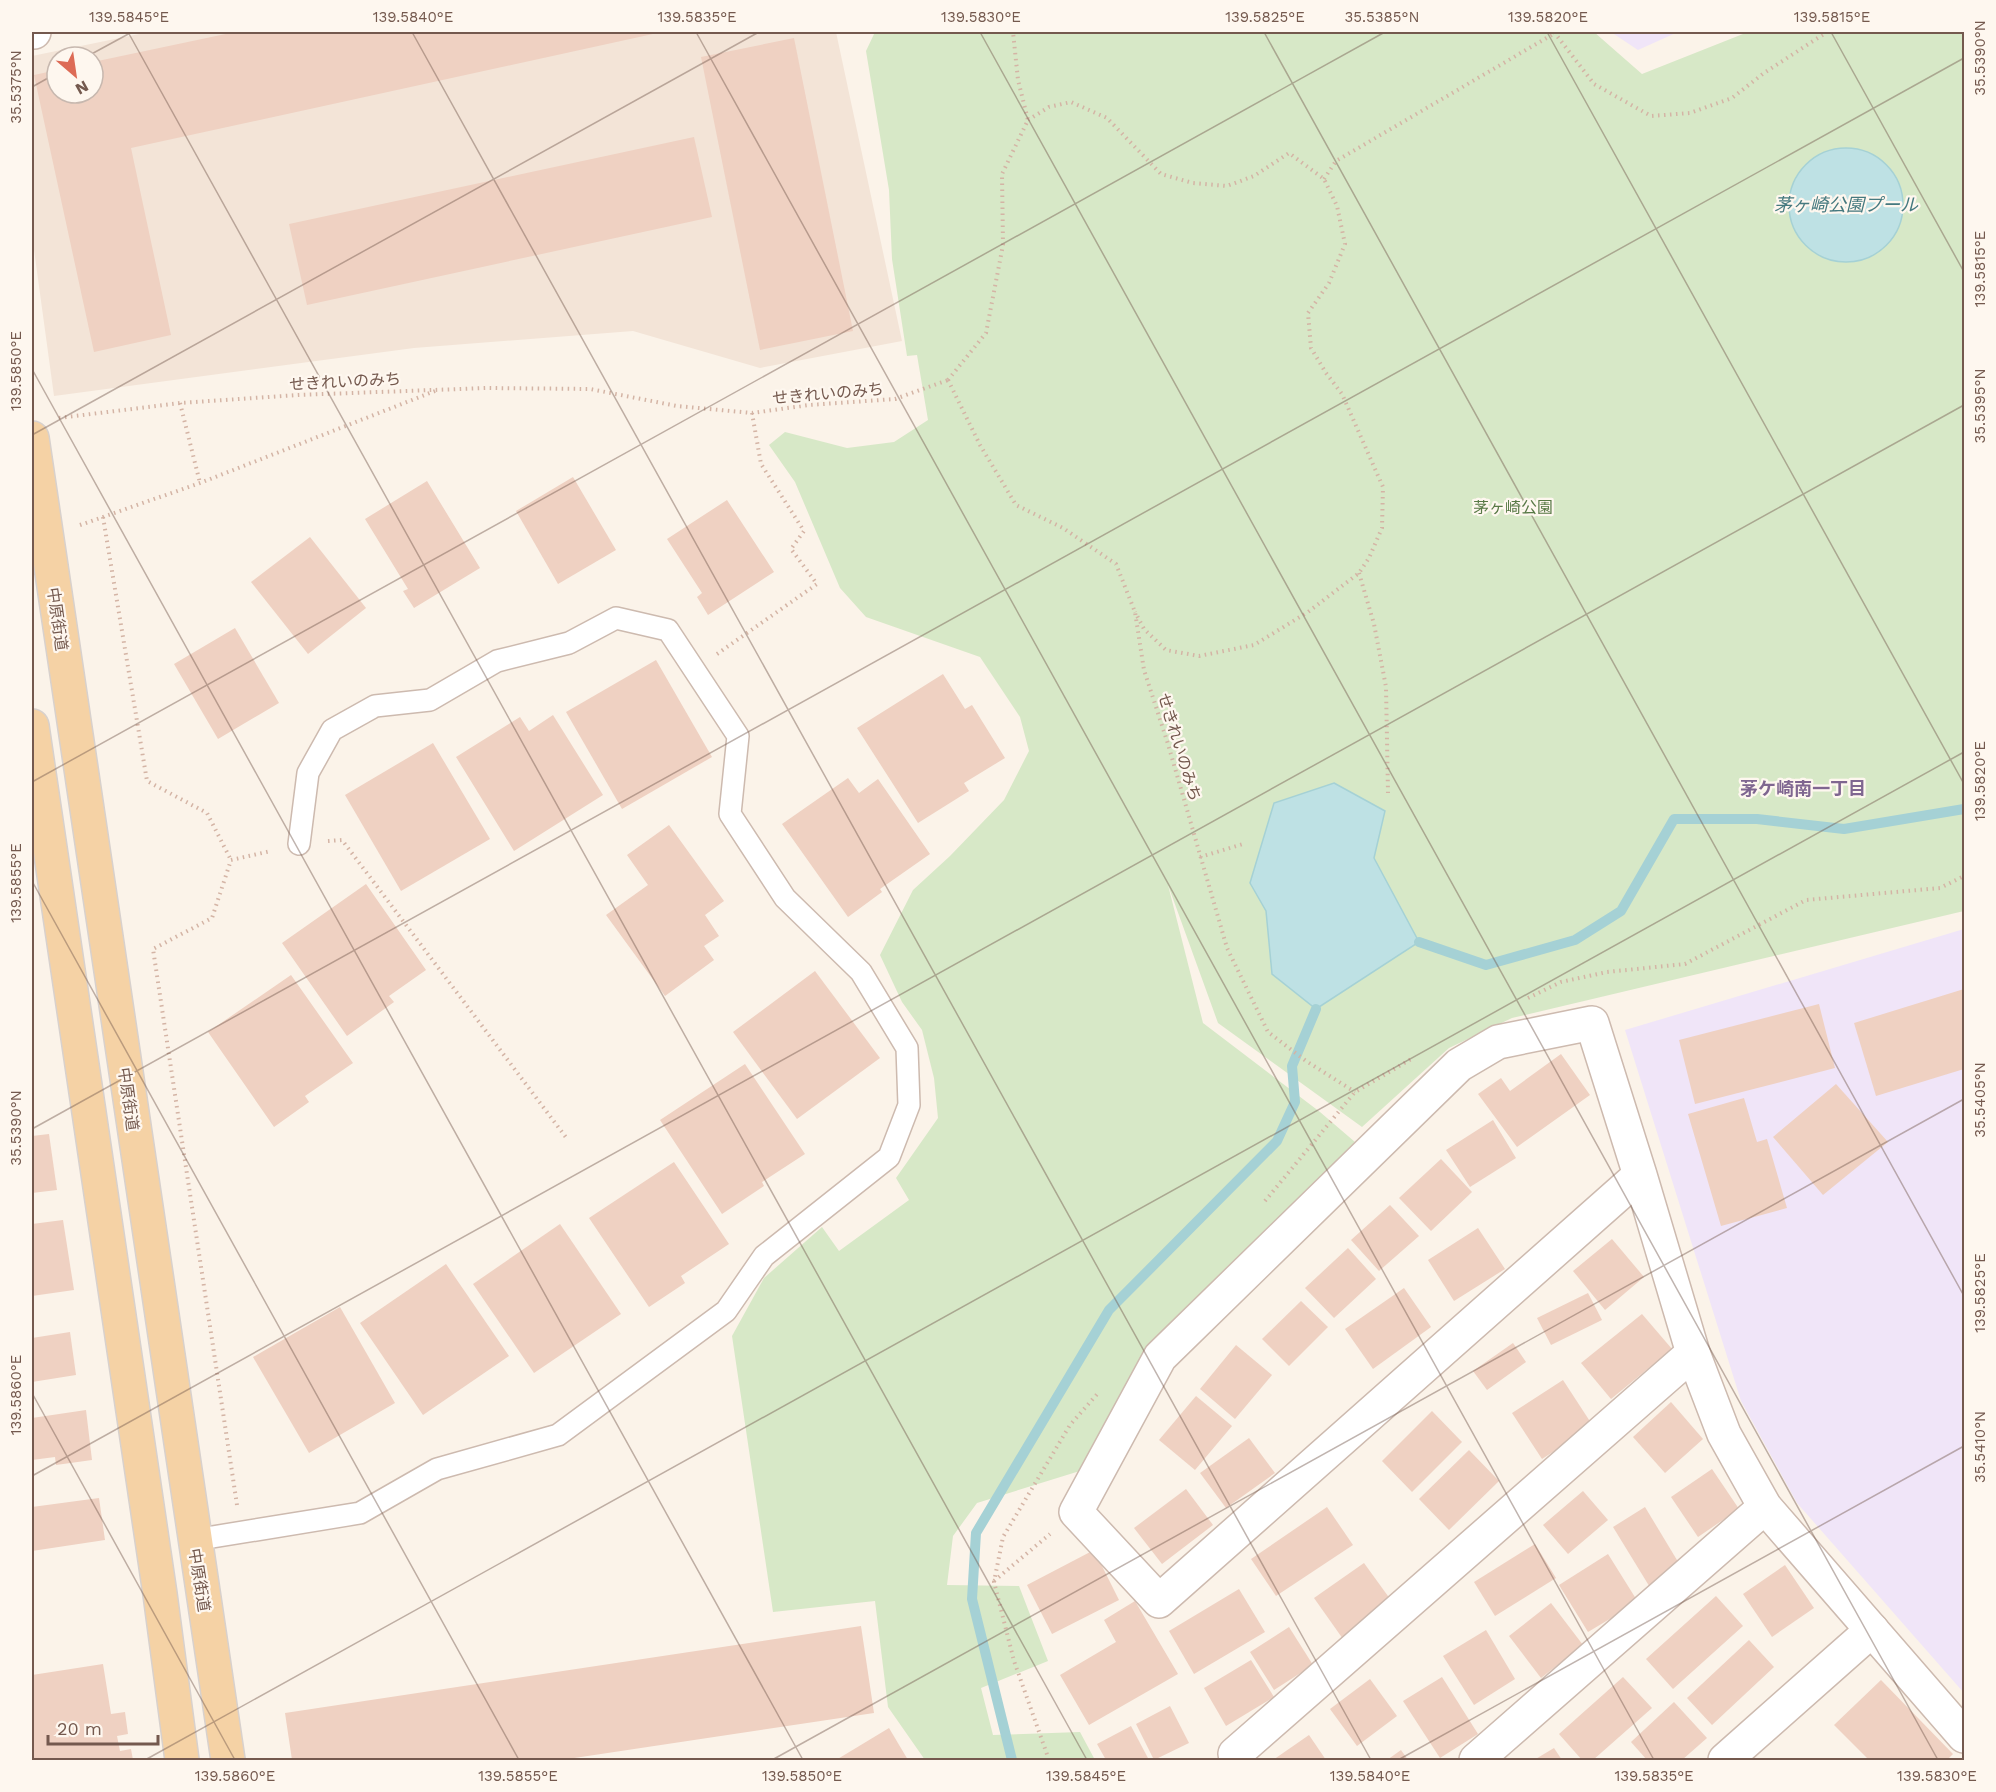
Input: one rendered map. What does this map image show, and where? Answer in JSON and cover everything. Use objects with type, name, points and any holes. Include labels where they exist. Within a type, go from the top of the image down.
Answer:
[{"type":"main road","name":"中原街道","points":[[43,428],[46,537],[228,1761]]},
{"type":"main road","points":[[32,726],[160,1594],[182,1761]]},
{"type":"street","points":[[1640,1175],[1159,1601],[1076,1512],[1160,1358],[1460,1065],[1498,1042],[1592,1023],[1640,1175],[1693,1353],[1724,1434],[1765,1507],[1965,1736]]},
{"type":"street","points":[[1239,1761],[1235,1754],[1693,1353]]},
{"type":"street","points":[[1476,1761],[1765,1507]]},
{"type":"street","points":[[1725,1761],[1872,1630]]},
{"type":"lane","points":[[194,1540],[360,1513],[437,1469],[558,1435],[726,1311],[764,1256],[889,1157],[909,1105],[908,1048],[861,972],[785,898],[730,814],[738,736],[668,630],[616,618],[568,643],[497,661],[430,700],[375,706],[332,730],[308,772],[299,844]]},
{"type":"path","points":[[1013,32],[1018,80],[1028,120]]},
{"type":"path","points":[[1324,179],[1336,161],[1555,32],[1594,84],[1651,116],[1690,113],[1732,98],[1764,73],[1827,32]]},
{"type":"path","points":[[948,380],[986,333],[1003,245],[1002,174],[1028,120],[1049,107],[1071,102],[1107,118],[1161,174],[1192,183],[1227,186],[1254,176],[1289,153],[1324,179],[1337,206],[1346,244],[1329,284],[1308,313],[1311,348],[1342,394],[1383,487],[1382,528],[1369,558],[1359,573],[1308,612],[1254,645],[1199,656],[1166,650],[1144,629],[1135,612]]},
{"type":"path","name":"せきれいのみち","points":[[43,428],[180,403],[439,389],[590,389],[677,406],[752,413],[809,405],[895,399],[948,380],[980,445],[1016,506],[1063,528],[1116,564],[1135,612],[1144,670],[1168,744],[1227,948],[1268,1032],[1306,1061],[1355,1092],[1414,1057]]},
{"type":"path","points":[[46,537],[200,483],[439,389]]},
{"type":"path","points":[[180,403],[200,483]]},
{"type":"path","points":[[695,670],[817,584],[791,549],[804,531],[761,464],[752,413]]},
{"type":"path","points":[[103,517],[147,782],[207,813],[231,860],[212,918],[153,949],[241,1532]]},
{"type":"path","points":[[1359,573],[1374,624],[1386,687],[1388,793]]},
{"type":"path","points":[[231,860],[299,844],[342,840],[568,1140]]},
{"type":"path","points":[[1200,857],[1243,844]]},
{"type":"path","points":[[1522,1000],[1562,982],[1607,972],[1685,964],[1806,900],[1940,888],[1965,876]]},
{"type":"path","points":[[994,1582],[1076,1512]]},
{"type":"shaded area","points":[[149,32],[836,32],[902,341],[760,368],[633,331],[414,348],[54,396],[32,235],[32,56],[45,53],[45,105],[105,105],[105,45],[86,45]]},
{"type":"shaded area","points":[[1611,32],[1678,32],[1638,50]]},
{"type":"shaded area","points":[[1964,929],[1964,1693],[1797,1503],[1741,1401],[1625,1030]]},
{"type":"green space","name":"茅ヶ崎公園","points":[[875,32],[1594,32],[1642,74],[1748,32],[1964,32],[1964,911],[1512,1018],[1449,1048],[1362,1127],[1218,1023],[1168,885],[1203,1023],[1320,1112],[1355,1142],[1180,1316],[1083,1470],[977,1503],[953,1536],[947,1585],[1019,1586],[1048,1661],[981,1688],[993,1735],[1080,1732],[1095,1760],[925,1760],[888,1707],[875,1601],[773,1612],[732,1336],[764,1278],[822,1227],[839,1251],[909,1200],[896,1178],[938,1118],[934,1078],[922,1030],[902,1002],[880,955],[913,890],[950,856],[1004,800],[1029,751],[1020,717],[980,657],[866,617],[840,588],[795,482],[769,445],[785,432],[847,448],[894,442],[928,420],[917,355],[907,356],[892,259],[889,190],[866,51]]},
{"type":"water","name":"茅ヶ崎公園プール","points":[[1846,148],[1868,153],[1886,165],[1898,183],[1903,205],[1898,227],[1886,245],[1868,257],[1846,262],[1824,257],[1806,245],[1794,227],[1789,205],[1794,183],[1806,165],[1824,153]]},
{"type":"water","points":[[1334,783],[1385,811],[1374,858],[1419,942],[1316,1009],[1272,974],[1266,911],[1250,883],[1274,803]]},
{"type":"building","points":[[235,32],[662,32],[131,148],[171,335],[94,352],[34,75],[45,73],[45,105],[105,105],[105,59]]},
{"type":"building","points":[[794,38],[853,331],[760,350],[701,57]]},
{"type":"building","points":[[694,137],[712,217],[307,305],[289,224]]},
{"type":"building","points":[[573,477],[616,550],[558,584],[516,511]]},
{"type":"building","points":[[427,481],[480,568],[414,608],[403,591],[408,589],[365,519]]},
{"type":"building","points":[[727,500],[774,572],[708,615],[697,597],[702,593],[667,539]]},
{"type":"building","points":[[310,537],[366,608],[308,654],[251,582]]},
{"type":"building","points":[[235,628],[279,703],[218,739],[174,664]]},
{"type":"building","points":[[656,660],[712,757],[622,809],[566,712]]},
{"type":"building","points":[[943,674],[965,709],[972,705],[1005,758],[964,783],[969,791],[918,823],[857,728]]},
{"type":"building","points":[[553,715],[603,795],[514,851],[456,757],[520,717],[529,731]]},
{"type":"building","points":[[433,743],[490,839],[401,891],[345,795]]},
{"type":"building","points":[[848,778],[859,793],[878,779],[930,854],[880,889],[882,892],[848,917],[782,824]]},
{"type":"building","points":[[669,825],[724,901],[705,915],[719,936],[704,946],[714,960],[665,996],[606,915],[648,885],[627,855]]},
{"type":"building","points":[[366,884],[426,970],[389,996],[394,1002],[347,1036],[282,943]]},
{"type":"building","points":[[815,971],[880,1058],[797,1119],[733,1032]]},
{"type":"building","points":[[291,975],[353,1063],[305,1096],[309,1102],[274,1127],[208,1032]]},
{"type":"building","points":[[1964,989],[1964,1069],[1876,1096],[1854,1023]]},
{"type":"building","points":[[1819,1004],[1835,1068],[1695,1104],[1679,1040]]},
{"type":"building","points":[[1561,1054],[1590,1095],[1517,1147],[1478,1094],[1501,1078],[1510,1091]]},
{"type":"building","points":[[745,1064],[805,1154],[762,1182],[764,1186],[722,1214],[660,1120]]},
{"type":"building","points":[[1836,1084],[1888,1142],[1823,1195],[1773,1137]]},
{"type":"building","points":[[1744,1098],[1757,1142],[1767,1139],[1787,1208],[1721,1226],[1688,1114]]},
{"type":"building","points":[[1493,1120],[1516,1158],[1470,1187],[1446,1150]]},
{"type":"building","points":[[49,1134],[57,1190],[32,1193],[32,1136]]},
{"type":"building","points":[[1441,1159],[1472,1192],[1431,1231],[1399,1198]]},
{"type":"building","points":[[674,1162],[729,1244],[681,1276],[685,1283],[649,1307],[589,1218]]},
{"type":"building","points":[[1390,1205],[1419,1236],[1379,1271],[1351,1240]]},
{"type":"building","points":[[63,1220],[74,1290],[32,1296],[32,1224]]},
{"type":"building","points":[[560,1224],[621,1314],[534,1373],[473,1284]]},
{"type":"building","points":[[1478,1228],[1505,1269],[1454,1301],[1428,1260]]},
{"type":"building","points":[[1612,1239],[1644,1277],[1605,1310],[1573,1271]]},
{"type":"building","points":[[1348,1248],[1376,1279],[1334,1318],[1305,1288]]},
{"type":"building","points":[[446,1264],[509,1356],[423,1415],[360,1323]]},
{"type":"building","points":[[1404,1288],[1431,1327],[1373,1369],[1345,1329]]},
{"type":"building","points":[[1588,1293],[1602,1320],[1551,1345],[1537,1318]]},
{"type":"building","points":[[1301,1301],[1328,1327],[1289,1366],[1262,1339]]},
{"type":"building","points":[[340,1307],[395,1403],[309,1453],[253,1357]]},
{"type":"building","points":[[1642,1314],[1672,1349],[1611,1399],[1581,1363]]},
{"type":"building","points":[[70,1332],[76,1375],[32,1382],[32,1338]]},
{"type":"building","points":[[1513,1343],[1526,1362],[1487,1390],[1473,1371]]},
{"type":"building","points":[[1236,1345],[1272,1375],[1235,1419],[1200,1389]]},
{"type":"building","points":[[1563,1380],[1593,1426],[1542,1459],[1512,1413]]},
{"type":"building","points":[[1196,1396],[1232,1426],[1195,1470],[1159,1440]]},
{"type":"building","points":[[1671,1402],[1703,1439],[1665,1473],[1633,1437]]},
{"type":"building","points":[[86,1410],[92,1460],[56,1465],[55,1457],[32,1460],[32,1418]]},
{"type":"building","points":[[1432,1411],[1462,1442],[1412,1492],[1382,1461]]},
{"type":"building","points":[[1249,1438],[1275,1473],[1226,1508],[1200,1473]]},
{"type":"building","points":[[1469,1450],[1499,1481],[1449,1530],[1419,1499]]},
{"type":"building","points":[[1712,1469],[1739,1509],[1698,1537],[1671,1497]]},
{"type":"building","points":[[1186,1489],[1213,1525],[1162,1564],[1134,1528]]},
{"type":"building","points":[[1583,1491],[1608,1520],[1568,1554],[1543,1525]]},
{"type":"building","points":[[99,1498],[105,1540],[32,1551],[32,1507]]},
{"type":"building","points":[[1327,1507],[1353,1545],[1276,1596],[1251,1559]]},
{"type":"building","points":[[1645,1507],[1683,1570],[1651,1589],[1613,1527]]},
{"type":"building","points":[[1535,1544],[1556,1578],[1495,1616],[1474,1582]]},
{"type":"building","points":[[1094,1550],[1119,1600],[1052,1634],[1027,1585]]},
{"type":"building","points":[[1608,1554],[1638,1602],[1588,1632],[1559,1585]]},
{"type":"building","points":[[1364,1563],[1393,1603],[1343,1639],[1314,1598]]},
{"type":"building","points":[[1785,1565],[1814,1608],[1772,1637],[1743,1594]]},
{"type":"building","points":[[1239,1589],[1265,1632],[1194,1674],[1169,1631]]},
{"type":"building","points":[[1716,1596],[1743,1626],[1673,1689],[1646,1659]]},
{"type":"building","points":[[1135,1601],[1178,1674],[1089,1725],[1060,1675],[1116,1642],[1104,1620]]},
{"type":"building","points":[[1551,1603],[1583,1645],[1541,1678],[1509,1636]]},
{"type":"building","points":[[861,1626],[874,1713],[561,1760],[292,1760],[285,1713]]},
{"type":"building","points":[[1289,1627],[1313,1665],[1274,1690],[1250,1652]]},
{"type":"building","points":[[1486,1630],[1515,1679],[1474,1705],[1443,1656]]},
{"type":"building","points":[[1749,1640],[1774,1667],[1712,1725],[1687,1698]]},
{"type":"building","points":[[1251,1660],[1274,1697],[1226,1726],[1204,1688]]},
{"type":"building","points":[[103,1664],[111,1714],[125,1712],[128,1734],[117,1736],[120,1751],[131,1749],[133,1760],[32,1760],[32,1675]]},
{"type":"building","points":[[1442,1677],[1478,1734],[1440,1758],[1403,1701]]},
{"type":"building","points":[[1623,1677],[1652,1708],[1593,1760],[1582,1760],[1559,1734]]},
{"type":"building","points":[[1370,1679],[1397,1716],[1357,1746],[1330,1709]]},
{"type":"building","points":[[1881,1680],[1953,1754],[1947,1760],[1869,1760],[1834,1725]]},
{"type":"building","points":[[1674,1702],[1707,1738],[1682,1760],[1647,1760],[1631,1742]]},
{"type":"building","points":[[1170,1706],[1189,1743],[1154,1760],[1136,1724]]},
{"type":"building","points":[[1131,1726],[1149,1760],[1106,1760],[1097,1744]]},
{"type":"building","points":[[889,1728],[908,1760],[836,1760]]},
{"type":"building","points":[[1309,1735],[1326,1760],[1273,1760]]},
{"type":"building","points":[[1554,1748],[1562,1760],[1534,1760]]},
{"type":"building","points":[[1401,1750],[1408,1760],[1387,1760]]},
{"type":"waterway","points":[[1419,942],[1486,965],[1575,940],[1621,911],[1674,819],[1757,819],[1844,829],[1964,809]]},
{"type":"waterway","points":[[1012,1760],[972,1599],[976,1533],[1109,1310],[1277,1141],[1295,1102],[1292,1066],[1316,1009]]},
{"type":"district","name":"茅ケ崎南一丁目","points":[[1803,789]]}]
